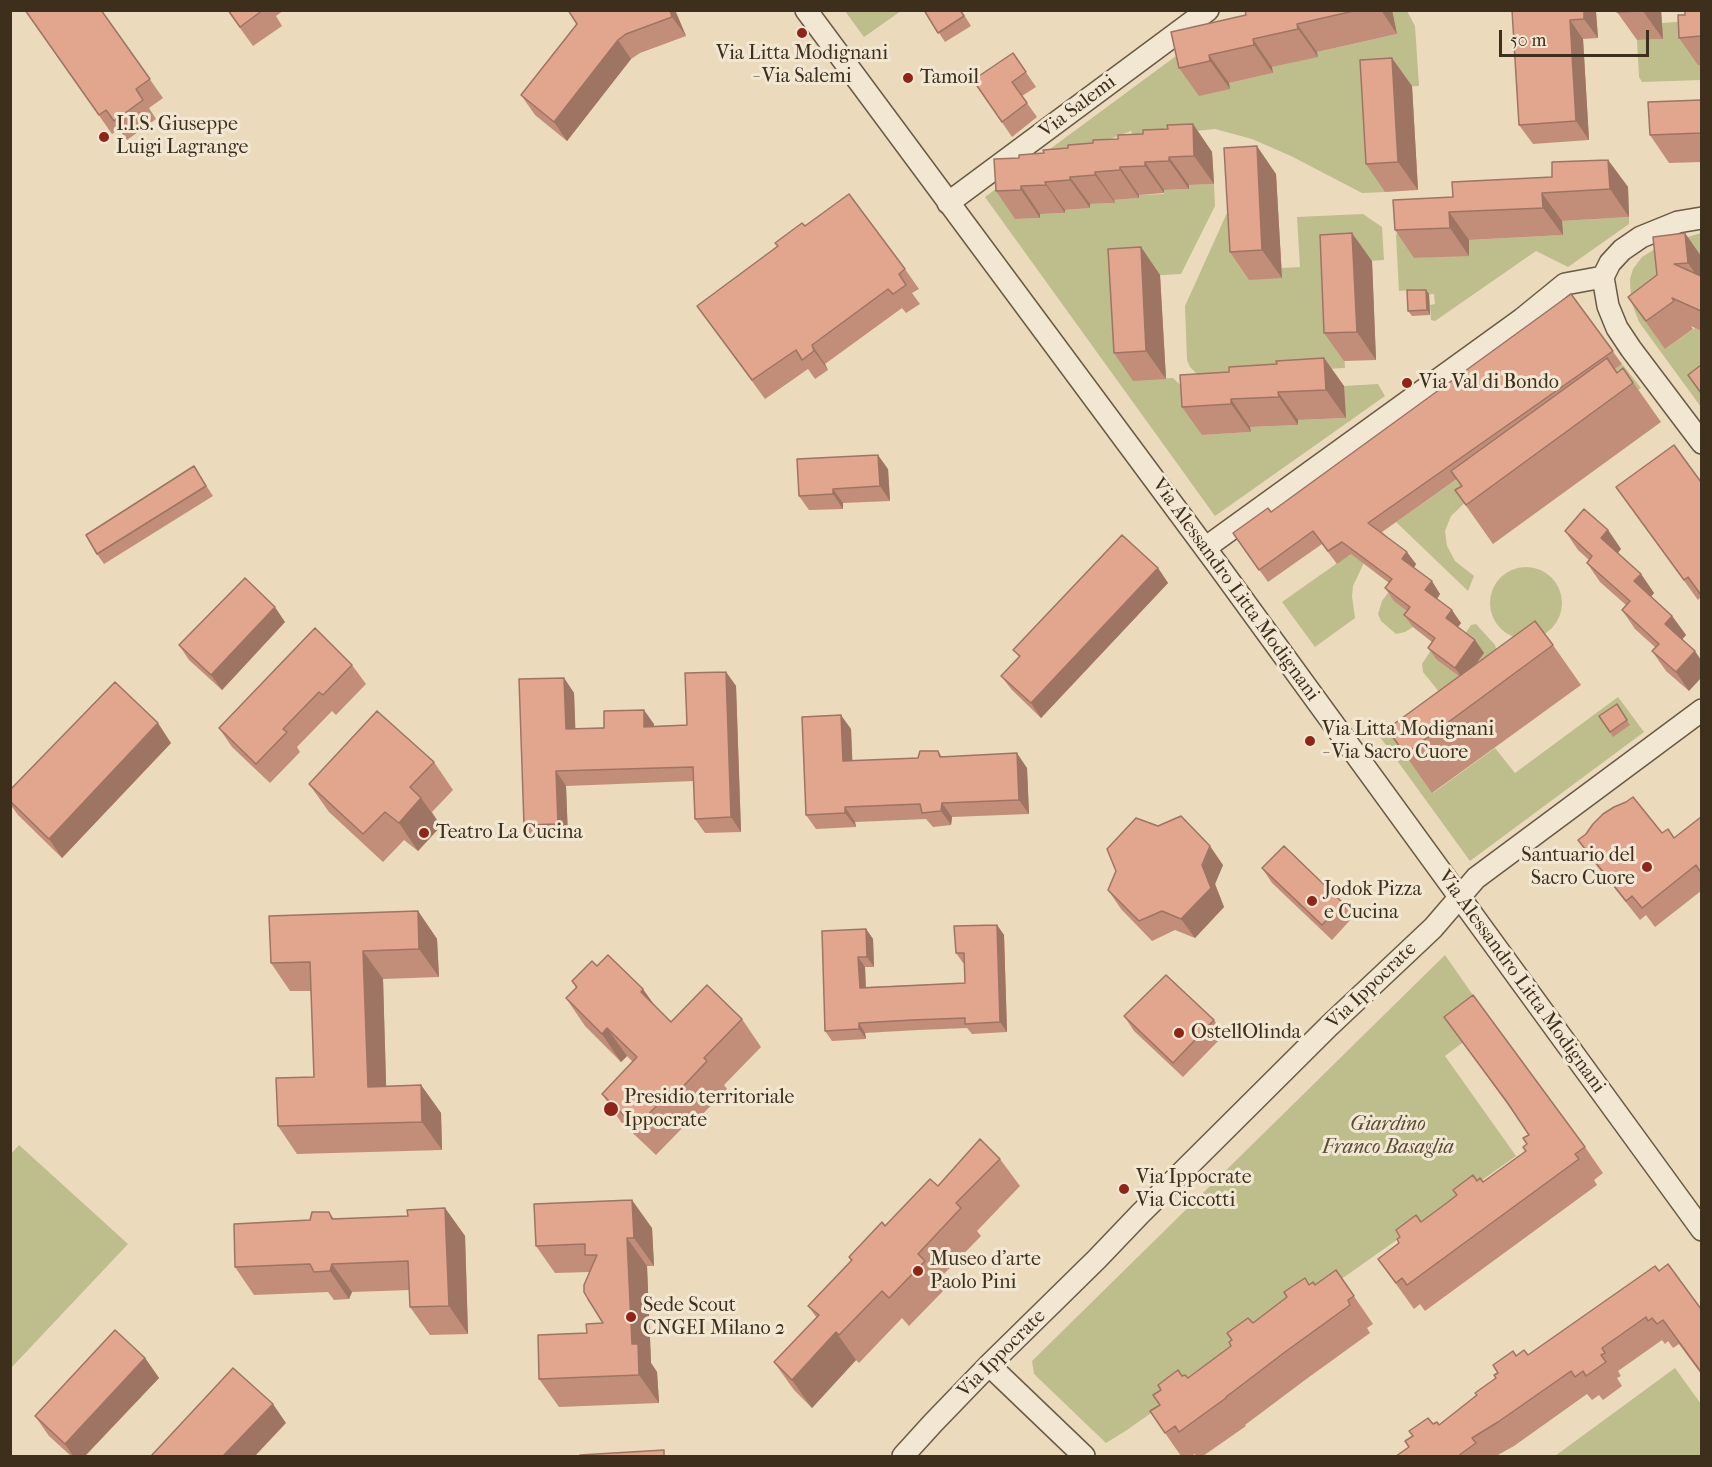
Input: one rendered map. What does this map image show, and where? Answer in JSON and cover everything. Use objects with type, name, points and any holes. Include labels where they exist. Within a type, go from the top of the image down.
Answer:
[{"type":"street","name":"Via Alessandro Litta Modignani","points":[[806,10],[1205,548],[1701,1230]]},
{"type":"street","name":"Via Salemi","points":[[948,202],[1208,10]]},
{"type":"street","points":[[1701,218],[1678,222],[1641,237],[1622,250],[1610,263],[1603,278],[1608,306],[1617,328],[1701,443]]},
{"type":"street","points":[[1205,548],[1522,319],[1565,284],[1603,278]]},
{"type":"street","name":"Via Ippocrate","points":[[903,1456],[989,1365],[1140,1214],[1330,1025],[1433,928],[1476,878],[1701,710]]},
{"type":"street","points":[[989,1365],[1084,1456]]},
{"type":"green space","points":[[845,11],[901,11],[864,37]]},
{"type":"green space","points":[[1392,11],[1407,11],[1415,26],[1419,86],[1379,88],[1385,192],[1362,193],[1291,156],[1252,139],[1215,129],[1157,135],[1136,143],[1131,131],[1038,166],[1015,219],[1040,218],[1040,214],[1065,213],[1065,210],[1089,208],[1090,204],[1114,203],[1114,200],[1139,198],[1139,195],[1164,194],[1164,190],[1189,189],[1189,185],[1214,184],[1215,206],[1181,274],[1128,277],[1133,380],[1173,378],[1199,403],[1202,435],[1251,432],[1250,427],[1298,425],[1298,420],[1346,418],[1344,386],[1378,384],[1385,396],[1215,516],[985,197],[1176,56],[1185,68],[1230,89],[1229,83],[1273,73],[1272,67],[1318,56],[1317,52],[1397,34]]},
{"type":"green space","points":[[1689,21],[1701,65],[1701,80],[1642,82],[1639,77],[1637,40],[1662,39],[1662,23]]},
{"type":"green space","points":[[1245,212],[1282,278],[1282,268],[1300,267],[1297,217],[1363,214],[1382,227],[1384,260],[1339,263],[1345,368],[1203,375],[1196,373],[1190,367],[1187,360],[1185,306],[1227,213]]},
{"type":"green space","points":[[1629,217],[1629,224],[1568,267],[1536,251],[1435,321],[1431,320],[1430,305],[1435,304],[1434,294],[1420,295],[1419,289],[1399,291],[1396,235],[1399,230],[1412,227],[1414,258],[1469,255],[1469,240],[1562,235],[1562,221]]},
{"type":"green space","points":[[1701,233],[1701,262],[1665,349],[1695,328],[1701,331],[1701,407],[1639,322],[1631,301],[1630,279],[1633,269],[1642,257],[1655,249]]},
{"type":"green space","points":[[1622,364],[1641,388],[1611,410],[1477,491],[1451,516],[1445,531],[1447,546],[1455,561],[1474,576],[1468,591],[1396,522]]},
{"type":"green space","points":[[1377,535],[1353,586],[1355,618],[1315,647],[1282,602]]},
{"type":"green space","points":[[1533,567],[1552,577],[1560,589],[1562,603],[1560,617],[1552,629],[1540,637],[1519,639],[1500,629],[1492,617],[1490,596],[1500,577],[1512,569]]},
{"type":"green space","points":[[1393,586],[1419,619],[1413,627],[1396,634],[1381,621],[1378,614],[1382,601]]},
{"type":"green space","points":[[1476,624],[1495,645],[1498,655],[1440,693],[1423,672],[1422,664],[1435,644],[1463,637],[1471,625]]},
{"type":"green space","points":[[1618,697],[1644,732],[1470,861],[1380,737],[1420,707],[1439,733],[1407,757],[1433,793],[1495,748],[1515,773]]},
{"type":"green space","name":"Giardino Franco Basaglia","points":[[1445,955],[1491,1021],[1445,1056],[1516,1156],[1106,1443],[1034,1374],[1032,1361]]},
{"type":"green space","points":[[19,1145],[128,1244],[11,1368],[10,1155]]},
{"type":"green space","points":[[1675,1368],[1701,1404],[1701,1456],[1555,1456]]},
{"type":"building","points":[[25,10],[101,10],[150,79],[136,89],[143,100],[114,121],[106,110],[99,115]]},
{"type":"building","points":[[228,10],[263,10],[240,27]]},
{"type":"building","points":[[568,10],[670,10],[672,17],[626,34],[618,40],[554,122],[521,95],[577,24]]},
{"type":"building","points":[[924,10],[960,10],[964,16],[938,33]]},
{"type":"building","points":[[1245,10],[1358,10],[1297,24],[1298,29],[1253,39],[1254,45],[1209,55],[1210,61],[1179,68],[1171,32],[1246,15]]},
{"type":"building","points":[[1512,10],[1584,10],[1584,19],[1570,20],[1576,121],[1519,125]]},
{"type":"building","points":[[1617,10],[1643,10],[1643,11],[1617,12]]},
{"type":"building","points":[[1685,10],[1701,10],[1701,36],[1679,38],[1678,15],[1685,15]]},
{"type":"building","points":[[1013,53],[1026,72],[1012,82],[1027,103],[1002,122],[973,80]]},
{"type":"building","points":[[1392,58],[1398,162],[1366,164],[1360,60]]},
{"type":"building","points":[[1701,100],[1701,133],[1650,135],[1648,102]]},
{"type":"building","points":[[1193,124],[1194,156],[1169,157],[1169,161],[1145,162],[1145,166],[1120,167],[1120,170],[1095,172],[1095,175],[1070,177],[1070,180],[1045,182],[1046,185],[1021,186],[1021,190],[996,191],[994,159],[1019,158],[1019,155],[1044,153],[1043,150],[1093,143],[1093,140],[1118,139],[1118,135],[1143,134],[1143,130],[1168,129],[1167,125]]},
{"type":"building","points":[[1257,146],[1262,250],[1230,252],[1224,148]]},
{"type":"building","points":[[1608,160],[1610,189],[1542,193],[1543,208],[1449,212],[1450,228],[1395,230],[1393,200],[1453,197],[1452,182],[1552,177],[1552,162]]},
{"type":"building","points":[[849,194],[905,269],[899,274],[906,285],[893,294],[888,289],[812,345],[814,351],[802,360],[796,350],[752,380],[697,306],[778,246],[775,243],[802,223],[805,226]]},
{"type":"building","points":[[1352,233],[1357,332],[1324,333],[1320,235]]},
{"type":"building","points":[[1685,233],[1688,263],[1674,264],[1701,276],[1701,311],[1672,298],[1674,301],[1646,321],[1628,297],[1657,275],[1653,237]]},
{"type":"building","points":[[1141,247],[1146,351],[1114,353],[1108,249]]},
{"type":"building","points":[[1407,290],[1426,290],[1427,310],[1408,311]]},
{"type":"building","points":[[1571,294],[1613,351],[1368,523],[1407,552],[1402,559],[1432,581],[1425,590],[1452,610],[1446,618],[1475,640],[1455,668],[1428,648],[1435,638],[1404,615],[1410,607],[1385,588],[1392,579],[1342,542],[1328,551],[1313,531],[1259,570],[1233,533],[1268,508],[1271,512]]},
{"type":"building","points":[[1324,358],[1326,390],[1278,392],[1279,397],[1231,399],[1231,404],[1182,407],[1180,375],[1229,372],[1229,367]]},
{"type":"building","points":[[1607,358],[1617,373],[1623,368],[1633,383],[1466,505],[1455,490],[1462,486],[1451,471]]},
{"type":"building","points":[[1701,365],[1701,393],[1688,375]]},
{"type":"building","points":[[1674,445],[1701,482],[1701,595],[1688,577],[1684,580],[1616,487]]},
{"type":"building","points":[[878,455],[880,486],[833,489],[833,494],[799,496],[797,459]]},
{"type":"building","points":[[194,466],[206,486],[97,554],[86,535]]},
{"type":"building","points":[[1584,509],[1608,530],[1601,538],[1641,574],[1634,581],[1672,616],[1665,624],[1695,651],[1676,672],[1652,651],[1659,644],[1622,610],[1630,601],[1587,563],[1592,556],[1565,531]]},
{"type":"building","points":[[1122,535],[1158,568],[1031,703],[1001,676],[1020,656],[1013,650]]},
{"type":"building","points":[[245,578],[275,607],[211,675],[179,645]]},
{"type":"building","points":[[1535,621],[1553,645],[1405,754],[1387,729]]},
{"type":"building","points":[[315,628],[352,665],[323,695],[319,692],[283,729],[287,732],[256,764],[219,728]]},
{"type":"building","points":[[726,672],[731,817],[695,819],[693,767],[556,771],[558,824],[524,825],[519,679],[564,678],[566,729],[604,728],[604,711],[644,710],[644,727],[687,725],[685,673]]},
{"type":"building","points":[[115,682],[158,723],[49,839],[10,801],[10,790]]},
{"type":"building","points":[[1617,704],[1627,720],[1610,732],[1599,716]]},
{"type":"building","points":[[377,711],[434,762],[410,787],[421,798],[399,823],[385,812],[363,834],[309,784]]},
{"type":"building","points":[[841,715],[843,761],[918,758],[920,751],[938,751],[940,757],[1017,753],[1019,800],[942,803],[941,811],[922,813],[920,804],[845,807],[845,813],[806,815],[802,717]]},
{"type":"building","name":"Santuario del Sacro Cuore","points":[[1633,797],[1662,833],[1668,829],[1674,838],[1701,817],[1701,873],[1696,865],[1642,908],[1632,896],[1626,901],[1578,840],[1603,814]]},
{"type":"building","points":[[1181,816],[1210,846],[1202,865],[1211,888],[1181,919],[1162,911],[1139,921],[1108,890],[1116,871],[1107,849],[1136,818],[1158,826]]},
{"type":"building","points":[[1284,846],[1343,903],[1322,925],[1262,868]]},
{"type":"building","points":[[418,911],[419,949],[363,951],[368,1087],[421,1085],[422,1122],[278,1126],[276,1078],[314,1077],[310,962],[271,963],[269,916]]},
{"type":"building","points":[[997,925],[1000,1022],[965,1024],[965,1018],[912,1020],[859,1023],[859,1029],[825,1031],[822,931],[866,929],[867,957],[858,957],[860,988],[965,983],[964,953],[956,953],[954,926]]},
{"type":"building","points":[[608,955],[643,989],[641,992],[671,1022],[707,985],[742,1019],[704,1058],[707,1061],[677,1093],[673,1089],[636,1127],[602,1094],[637,1057],[607,1028],[602,1034],[566,998],[577,987],[572,981],[592,961],[597,966]]},
{"type":"building","name":"OstellOlinda","points":[[1166,975],[1214,1020],[1173,1063],[1124,1016]]},
{"type":"building","points":[[1473,995],[1585,1147],[1575,1154],[1579,1159],[1407,1285],[1402,1278],[1396,1283],[1378,1259],[1399,1243],[1397,1239],[1400,1237],[1396,1230],[1416,1215],[1421,1222],[1457,1195],[1453,1190],[1473,1175],[1477,1181],[1480,1178],[1483,1182],[1526,1151],[1523,1147],[1527,1144],[1523,1138],[1529,1135],[1444,1017]]},
{"type":"building","points":[[980,1139],[1000,1159],[956,1203],[961,1208],[918,1254],[925,1261],[889,1298],[882,1291],[839,1335],[836,1332],[792,1380],[774,1362],[819,1315],[808,1306],[852,1260],[849,1257],[882,1222],[885,1226],[930,1179],[938,1186]]},
{"type":"building","points":[[632,1200],[634,1238],[627,1238],[632,1344],[638,1344],[639,1375],[539,1379],[538,1335],[587,1333],[586,1324],[603,1323],[584,1292],[584,1285],[597,1255],[585,1255],[585,1244],[536,1246],[534,1204]]},
{"type":"building","points":[[445,1208],[449,1306],[410,1307],[408,1261],[332,1264],[330,1271],[314,1272],[310,1264],[235,1267],[234,1224],[310,1220],[312,1212],[329,1212],[332,1219],[408,1216],[407,1210]]},
{"type":"building","points":[[1668,1264],[1701,1309],[1701,1372],[1663,1320],[1657,1324],[1652,1318],[1648,1321],[1646,1317],[1602,1348],[1605,1353],[1601,1355],[1606,1362],[1586,1376],[1583,1371],[1575,1377],[1571,1371],[1472,1438],[1476,1443],[1458,1456],[1396,1456],[1409,1447],[1405,1441],[1413,1436],[1409,1431],[1428,1418],[1433,1424],[1437,1422],[1439,1425],[1496,1378],[1494,1375],[1498,1373],[1493,1365],[1513,1351],[1516,1356],[1524,1350],[1528,1355],[1655,1266],[1659,1271]]},
{"type":"building","points":[[1336,1270],[1354,1296],[1348,1300],[1350,1305],[1179,1432],[1175,1426],[1165,1433],[1150,1411],[1160,1405],[1153,1395],[1161,1390],[1158,1385],[1178,1370],[1182,1376],[1185,1375],[1188,1378],[1231,1346],[1229,1342],[1232,1340],[1227,1333],[1248,1318],[1253,1323],[1287,1297],[1284,1292],[1305,1278],[1309,1285],[1313,1282],[1315,1285]]},
{"type":"building","points":[[115,1330],[145,1358],[65,1444],[35,1416]]},
{"type":"building","points":[[233,1368],[273,1404],[223,1456],[151,1456]]},
{"type":"building","points":[[664,1450],[664,1456],[580,1456],[580,1455]]},
{"type":"place","name":"Via Litta Modignani - Via Salemi","points":[[802,33]]},
{"type":"place","name":"Tamoil","points":[[908,78]]},
{"type":"place","name":"I.I.S. Giuseppe Luigi Lagrange","points":[[104,137]]},
{"type":"place","name":"Via Val di Bondo","points":[[1407,383]]},
{"type":"place","name":"Via Litta Modignani - Via Sacro Cuore","points":[[1310,741]]},
{"type":"place","name":"Teatro La Cucina","points":[[424,833]]},
{"type":"place","name":"Santuario del Sacro Cuore","points":[[1647,867]]},
{"type":"place","name":"Jodok Pizza e Cucina","points":[[1312,901]]},
{"type":"place","name":"OstellOlinda","points":[[1179,1033]]},
{"type":"place","name":"Presidio territoriale Ippocrate","points":[[611,1109]]},
{"type":"place","name":"Via Ippocrate Via Ciccotti","points":[[1124,1189]]},
{"type":"place","name":"Museo d'arte Paolo Pini","points":[[918,1271]]},
{"type":"place","name":"Sede Scout CNGEI Milano 2","points":[[631,1317]]}]
